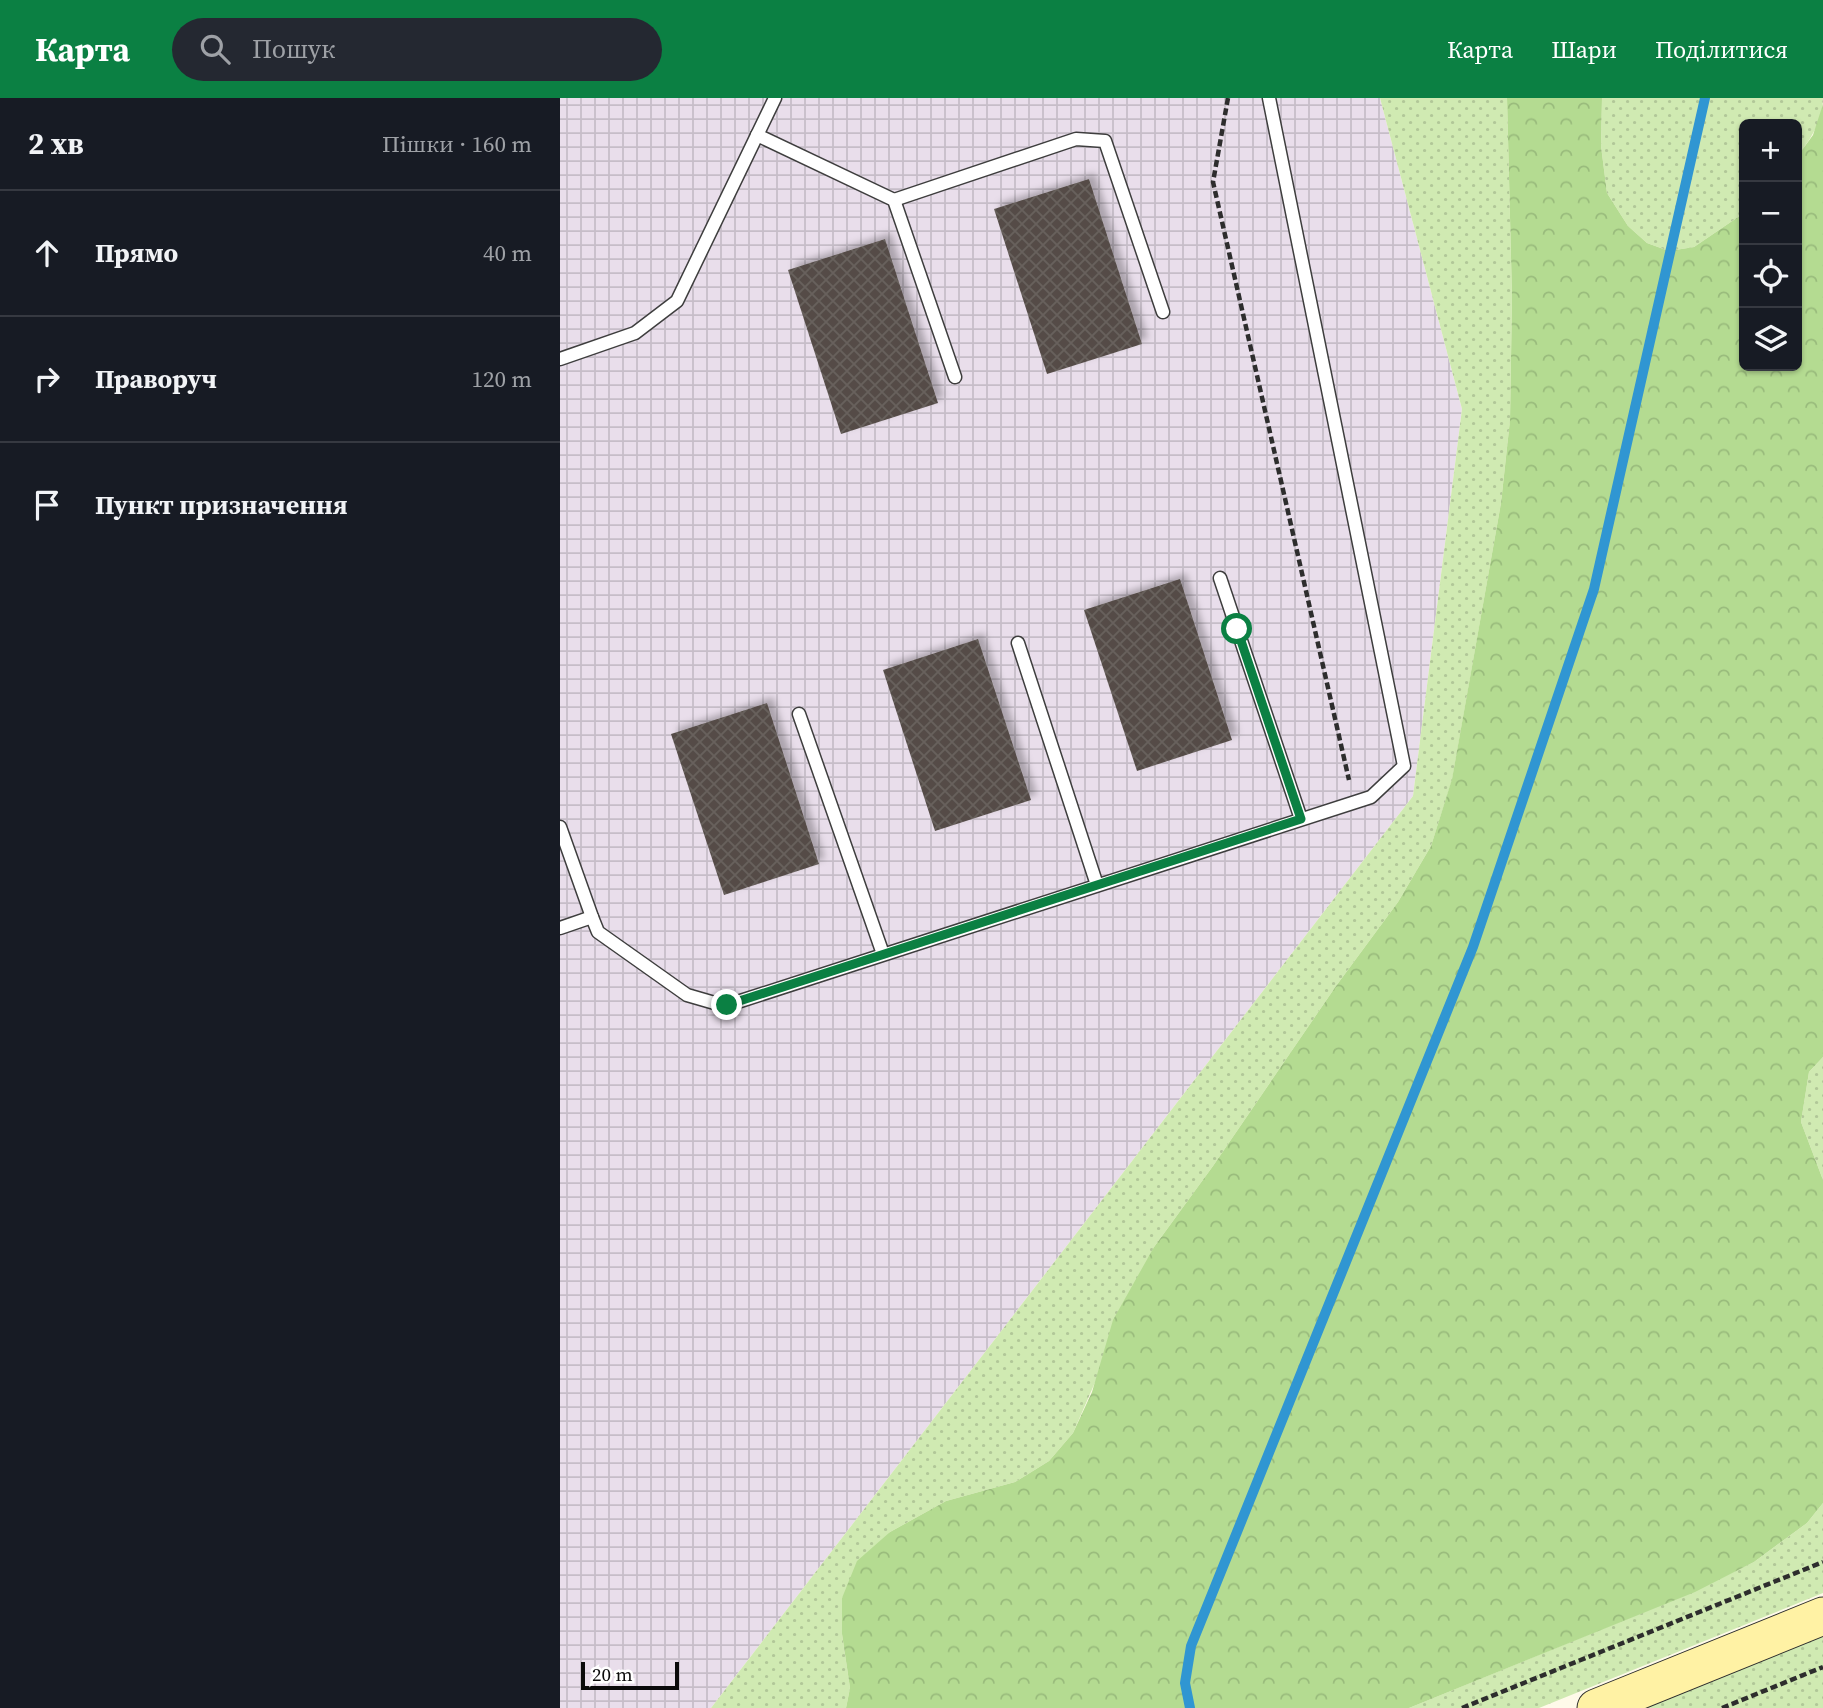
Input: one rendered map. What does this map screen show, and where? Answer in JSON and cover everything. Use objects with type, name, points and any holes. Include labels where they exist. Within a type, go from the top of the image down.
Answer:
[{"type":"main road","points":[[1595,1708],[1823,1616]]},
{"type":"lane","points":[[560,359],[635,334],[677,301],[775,98]]},
{"type":"lane","points":[[560,827],[598,932],[687,995],[725,1006],[1371,796],[1404,766],[1269,98]]},
{"type":"lane","points":[[757,135],[894,200],[1076,139],[1105,141],[1163,312]]},
{"type":"lane","points":[[894,200],[955,377]]},
{"type":"lane","points":[[1220,578],[1301,819]]},
{"type":"lane","points":[[1018,643],[1097,885]]},
{"type":"lane","points":[[799,714],[883,954]]},
{"type":"lane","points":[[560,928],[592,917]]},
{"type":"path","points":[[1228,98],[1213,182],[1353,802]]},
{"type":"path","points":[[1462,1708],[1823,1562]]},
{"type":"path","points":[[1722,1708],[1823,1667]]},
{"type":"shaded area","points":[[560,98],[1380,98],[1462,409],[1413,796],[711,1708],[560,1708]]},
{"type":"green space","points":[[1380,98],[1507,98],[1512,297],[1510,420],[1501,503],[1452,780],[1431,846],[1398,902],[1336,986],[1154,1247],[1073,1433],[1049,1461],[1015,1482],[946,1501],[890,1532],[842,1598],[842,1634],[850,1688],[846,1708],[711,1708],[1413,796],[1462,409]]},
{"type":"green space","points":[[1507,98],[1602,98],[1601,146],[1607,193],[1628,226],[1647,243],[1669,251],[1694,247],[1739,216],[1739,371],[1802,371],[1802,150],[1813,135],[1823,104],[1823,1057],[1809,1072],[1801,1122],[1823,1180],[1823,1503],[1807,1523],[1754,1562],[1695,1592],[1409,1708],[846,1708],[850,1688],[842,1634],[842,1598],[857,1561],[890,1532],[946,1501],[1015,1482],[1049,1461],[1073,1433],[1092,1392],[1113,1320],[1154,1247],[1336,986],[1398,902],[1431,846],[1452,779],[1501,503],[1510,420],[1512,297]]},
{"type":"green space","points":[[1602,98],[1823,98],[1818,122],[1802,150],[1802,119],[1739,119],[1739,216],[1694,247],[1669,251],[1647,243],[1628,226],[1607,193],[1601,146]]},
{"type":"green space","points":[[1823,1057],[1823,1180],[1801,1122],[1809,1072]]},
{"type":"green space","points":[[1823,1503],[1823,1593],[1539,1708],[1409,1708],[1695,1591],[1754,1562],[1807,1523]]},
{"type":"green space","points":[[1823,1633],[1823,1708],[1637,1708]]},
{"type":"building","points":[[1089,179],[1142,344],[1047,374],[994,209]]},
{"type":"building","points":[[885,239],[938,403],[841,434],[788,270]]},
{"type":"building","points":[[1180,579],[1232,740],[1137,771],[1084,610]]},
{"type":"building","points":[[978,639],[1031,800],[935,831],[883,670]]},
{"type":"building","points":[[767,703],[819,864],[724,895],[671,734]]},
{"type":"waterway","points":[[1190,1708],[1185,1683],[1191,1646],[1473,947],[1594,589],[1705,98]]},
{"type":"route","points":[[727,1005],[1301,819],[1237,629]]}]
